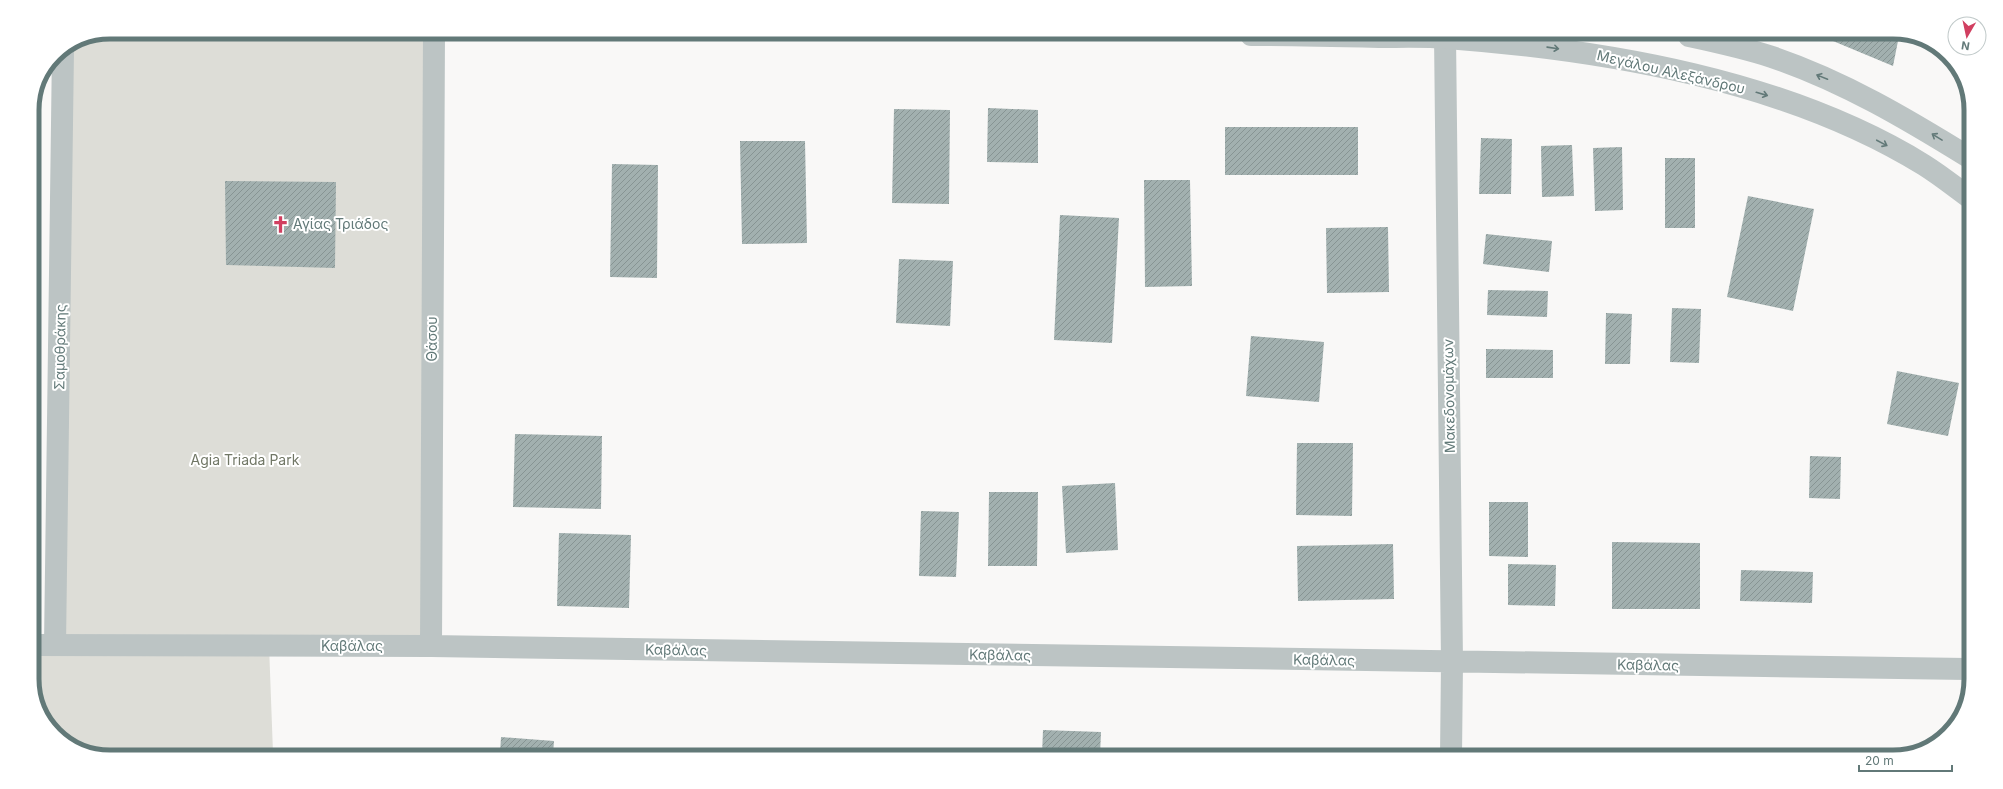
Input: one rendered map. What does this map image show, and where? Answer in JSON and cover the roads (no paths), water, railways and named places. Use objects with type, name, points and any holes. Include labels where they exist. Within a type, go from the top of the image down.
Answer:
[{"type":"street","name":"Θάσου","points":[[431,646],[434,39]]},
{"type":"street","name":"Μακεδονομάχων","points":[[1445,39],[1452,662],[1451,750]]},
{"type":"street","name":"Μεγάλου Αλεξάνδρου","points":[[1472,39],[1606,55],[1673,70],[1766,95],[1835,120],[1877,140],[1923,165],[1964,194]]},
{"type":"street","points":[[1701,39],[1772,57],[1852,89],[1908,119],[1964,154]]},
{"type":"street","name":"Σαμοθράκης","points":[[55,645],[63,57]]},
{"type":"street","name":"Καβάλας","points":[[39,645],[431,646],[1964,669]]},
{"type":"place","name":"Αγίας Τριάδος","points":[[280,224]]},
{"type":"park label","name":"Agia Triada Park","points":[[245,460]]}]
